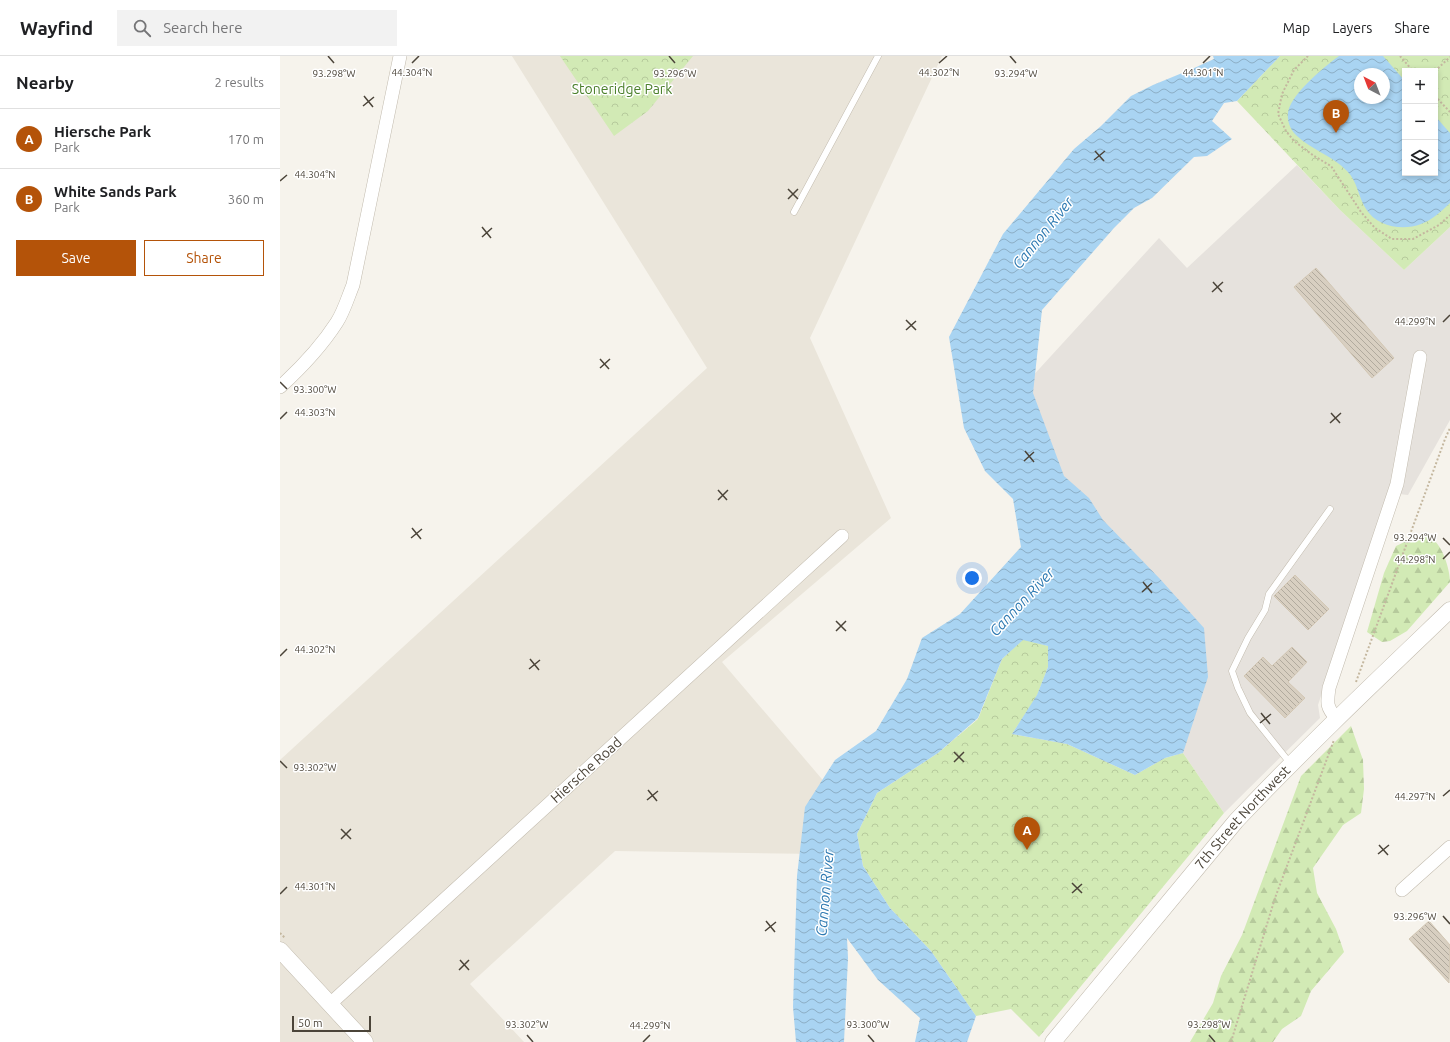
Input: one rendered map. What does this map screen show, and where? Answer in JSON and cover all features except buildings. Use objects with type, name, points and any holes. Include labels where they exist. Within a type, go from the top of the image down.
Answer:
[{"type":"street","points":[[280,387],[302,368],[319,348],[338,321],[353,285],[400,56]]},
{"type":"street","points":[[1337,719],[1329,710],[1329,688],[1397,484],[1420,357]]},
{"type":"street","name":"Hiersche Road","points":[[330,1004],[842,536]]},
{"type":"street","name":"7th Street Northwest","points":[[1053,1042],[1236,821],[1291,764],[1450,610]]},
{"type":"street","points":[[1402,890],[1450,848]]},
{"type":"street","points":[[280,950],[364,1042]]},
{"type":"lane","points":[[794,212],[878,56]]},
{"type":"lane","points":[[1291,764],[1250,713],[1232,671],[1248,638],[1266,610],[1269,594],[1330,508]]},
{"type":"path","points":[[1308,56],[1294,70],[1282,94],[1278,114],[1286,130],[1294,141],[1314,156],[1331,166],[1361,212],[1375,228],[1392,238],[1413,239],[1439,226],[1450,215]]},
{"type":"path","points":[[1400,56],[1410,68]]},
{"type":"path","points":[[1437,68],[1450,57]]},
{"type":"path","points":[[1438,99],[1450,112]]},
{"type":"shaded area","points":[[512,56],[942,56],[810,338],[891,518],[722,662],[833,792],[818,854],[615,851],[470,984],[524,1042],[280,1042],[280,760],[707,368]]},
{"type":"shaded area","points":[[1297,165],[1340,210],[1404,270],[1450,227],[1450,420],[1408,495],[1389,493],[1318,705],[1320,718],[1224,813],[1183,753],[1191,654],[1008,403],[1159,238],[1187,268]]},
{"type":"green space","name":"Stoneridge Park","points":[[560,56],[693,56],[648,111],[614,136]]},
{"type":"green space","points":[[1280,56],[1450,56],[1450,227],[1404,270],[1340,210],[1237,101]]},
{"type":"green space","points":[[1422,534],[1430,537],[1439,546],[1449,571],[1450,582],[1407,631],[1390,641],[1382,642],[1367,632],[1384,573],[1396,546]]},
{"type":"green space","points":[[1023,639],[1048,646],[1048,667],[1037,696],[1012,734],[1067,744],[1135,775],[1165,758],[1183,753],[1224,813],[1039,1037],[1011,1009],[976,1016],[931,951],[890,908],[863,866],[857,834],[877,793],[938,753],[978,719],[1002,659]]},
{"type":"green space","points":[[1351,726],[1363,760],[1364,789],[1361,813],[1343,825],[1313,868],[1317,893],[1336,929],[1344,952],[1311,991],[1301,1016],[1282,1029],[1273,1042],[1190,1042],[1213,1003],[1221,976],[1242,935],[1301,776]]},
{"type":"water","name":"Cannon River","points":[[1213,56],[1280,56],[1237,101],[1224,103],[1212,121],[1232,139],[1207,156],[1194,157],[1152,198],[1134,208],[1114,228],[1042,310],[1033,393],[1064,476],[1089,498],[1103,520],[1161,580],[1204,628],[1208,677],[1183,753],[1165,758],[1135,775],[1067,744],[1012,734],[1037,695],[1048,667],[1048,646],[1023,640],[1002,659],[978,718],[938,753],[877,793],[857,834],[863,866],[890,908],[931,951],[976,1016],[967,1042],[915,1042],[920,1018],[878,980],[847,938],[848,958],[844,1042],[796,1042],[793,1007],[797,876],[805,807],[835,760],[876,731],[907,679],[922,638],[960,614],[1021,547],[1013,499],[985,471],[964,428],[949,337],[1003,234],[1074,149],[1101,126],[1131,96],[1214,59]]},
{"type":"water","points":[[1339,56],[1383,56],[1402,78],[1402,176],[1438,176],[1438,119],[1450,133],[1450,203],[1429,220],[1414,226],[1399,227],[1383,224],[1371,215],[1361,200],[1351,175],[1335,161],[1303,141],[1294,133],[1290,126],[1288,114],[1290,106],[1299,93],[1319,72]]},
{"type":"place","name":"White Sands Park","points":[[1336,133]]},
{"type":"place","name":"Hiersche Park","points":[[1027,850]]}]
